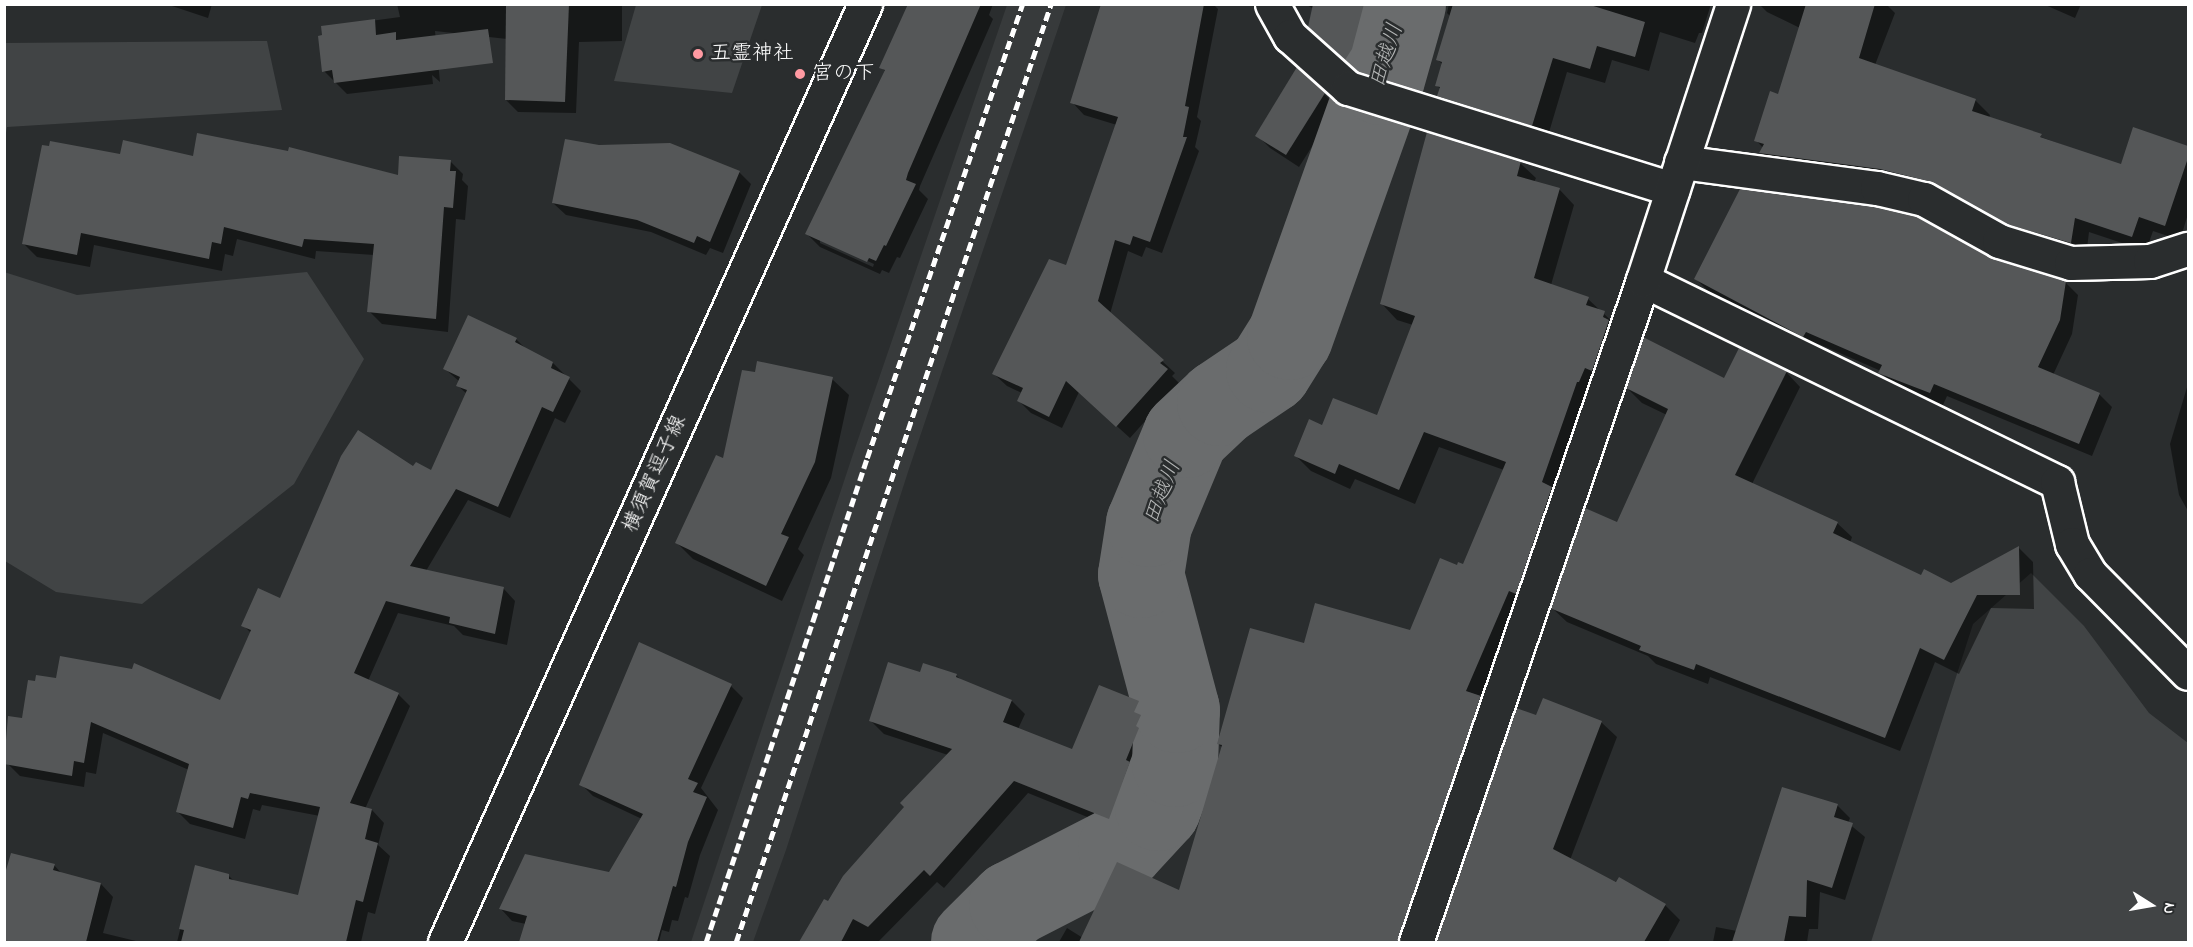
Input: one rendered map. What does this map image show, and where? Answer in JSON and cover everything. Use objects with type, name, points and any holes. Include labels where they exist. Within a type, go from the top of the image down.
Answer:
[{"type":"street","name":"横須賀逗子線","points":[[444,942],[865,4]]},
{"type":"street","points":[[1272,4],[1290,36],[1348,88],[1409,107],[1677,176],[1877,188],[1924,199],[1999,242],[2071,263],[2150,261],[2188,249]]},
{"type":"street","points":[[1416,942],[1643,280],[1733,4]]},
{"type":"street","points":[[1643,280],[2056,482],[2072,544],[2090,574],[2188,673]]},
{"type":"shaded area","points":[[636,5],[762,5],[732,93],[614,81]]},
{"type":"shaded area","points":[[1007,5],[1066,5],[908,472],[786,850],[753,942],[691,942],[853,454]]},
{"type":"shaded area","points":[[267,41],[282,110],[7,127],[5,139],[5,43]]},
{"type":"shaded area","points":[[4,272],[77,295],[307,272],[364,359],[294,484],[142,604],[56,592],[5,561]]},
{"type":"shaded area","points":[[2031,573],[2084,626],[2149,713],[2188,743],[2188,942],[1871,942],[1973,624]]},
{"type":"building","points":[[506,4],[569,4],[565,102],[505,100]]},
{"type":"building","points":[[908,4],[981,4],[908,173],[906,180],[916,184],[886,246],[884,245],[876,261],[869,258],[867,262],[805,234],[885,70],[879,68]]},
{"type":"building","points":[[1101,4],[1204,4],[1185,106],[1189,107],[1183,137],[1187,137],[1150,242],[1133,236],[1130,245],[1115,240],[1098,301],[1164,360],[1160,363],[1168,369],[1116,427],[1066,381],[1049,417],[1017,401],[1023,388],[992,374],[1049,259],[1066,265],[1118,117],[1070,103]]},
{"type":"building","points":[[1313,4],[1364,4],[1352,49],[1345,60],[1308,27]]},
{"type":"building","points":[[1453,4],[1587,4],[1645,22],[1635,57],[1597,46],[1590,69],[1553,58],[1532,126],[1437,96],[1440,87],[1435,86],[1442,62],[1436,60]]},
{"type":"building","points":[[1806,4],[1875,4],[1859,58],[1976,99],[1972,111],[2042,134],[2040,137],[2121,164],[2133,127],[2188,146],[2188,158],[2165,226],[2139,217],[2132,237],[2075,218],[2071,243],[2006,224],[1928,181],[1880,169],[1759,153],[1764,144],[1754,141],[1770,91],[1778,94]]},
{"type":"building","points":[[375,19],[376,35],[396,32],[396,40],[488,29],[493,63],[334,83],[332,70],[322,72],[318,36],[322,35],[321,26]]},
{"type":"building","points":[[1297,67],[1325,93],[1286,155],[1255,136]]},
{"type":"building","points":[[1427,132],[1521,161],[1517,176],[1560,188],[1534,278],[1589,297],[1586,305],[1605,311],[1603,317],[1609,320],[1592,371],[1585,368],[1577,382],[1542,482],[1552,487],[1516,594],[1509,591],[1466,691],[1481,696],[1398,942],[1079,942],[1117,862],[1179,890],[1222,745],[1217,744],[1250,628],[1304,643],[1315,603],[1410,630],[1440,558],[1457,565],[1458,562],[1463,564],[1506,462],[1424,432],[1399,490],[1339,464],[1335,474],[1294,456],[1309,419],[1322,425],[1333,398],[1377,415],[1415,316],[1380,304]]},
{"type":"building","points":[[197,133],[288,151],[289,147],[398,175],[399,156],[451,160],[450,171],[456,171],[453,208],[444,207],[436,319],[367,312],[374,244],[304,239],[302,247],[224,227],[221,244],[212,242],[209,259],[81,233],[77,255],[22,244],[42,145],[49,146],[50,141],[120,154],[123,140],[193,156]]},
{"type":"building","points":[[565,139],[599,145],[670,143],[740,171],[710,242],[697,236],[694,243],[637,220],[552,203]]},
{"type":"building","points":[[1740,189],[1874,206],[1917,217],[1990,257],[2066,281],[2060,320],[2038,367],[2100,393],[2079,444],[1934,384],[1930,393],[1878,373],[1882,365],[1806,332],[1803,337],[1694,279]]},
{"type":"building","points":[[468,315],[517,338],[515,342],[553,362],[551,368],[570,377],[553,412],[542,407],[498,507],[456,489],[410,566],[504,587],[495,634],[449,623],[450,617],[386,601],[354,673],[399,693],[350,803],[372,809],[365,839],[378,843],[363,902],[356,900],[346,942],[181,942],[184,930],[179,929],[195,865],[229,874],[229,879],[298,895],[320,807],[250,793],[248,799],[241,797],[233,828],[176,812],[189,764],[91,722],[84,763],[74,761],[72,776],[4,764],[8,716],[22,718],[28,680],[35,681],[36,675],[56,678],[60,656],[132,669],[134,663],[220,700],[251,630],[241,626],[258,588],[280,598],[341,456],[358,430],[413,466],[416,462],[431,470],[467,390],[456,386],[460,377],[443,369]]},
{"type":"building","points":[[1643,337],[1724,378],[1739,348],[1787,371],[1735,475],[1838,522],[1833,533],[1921,575],[1924,569],[1951,583],[2019,546],[2020,595],[1977,595],[1944,660],[1920,648],[1885,738],[1696,664],[1694,670],[1639,650],[1641,646],[1550,608],[1585,508],[1617,522],[1668,409],[1626,388]]},
{"type":"building","points":[[757,361],[833,377],[815,462],[781,534],[789,537],[766,586],[675,543],[716,455],[723,458],[742,370],[755,372]]},
{"type":"building","points":[[639,642],[732,684],[688,779],[698,783],[693,792],[707,797],[688,842],[676,887],[673,886],[657,942],[519,942],[527,916],[499,909],[525,854],[609,872],[643,814],[579,785]]},
{"type":"building","points":[[888,662],[920,672],[923,663],[957,674],[956,677],[1012,700],[1003,722],[1072,749],[1099,685],[1139,701],[1134,712],[1141,715],[1136,726],[1139,728],[1126,760],[1130,762],[1109,819],[1014,781],[930,876],[924,870],[868,927],[853,919],[841,942],[799,942],[824,899],[828,901],[843,876],[904,807],[900,803],[952,749],[869,721]]},
{"type":"building","points":[[1543,698],[1602,721],[1553,849],[1616,882],[1619,877],[1666,904],[1644,942],[1436,942],[1516,708],[1536,715]]},
{"type":"building","points":[[1782,787],[1838,804],[1834,817],[1853,823],[1832,888],[1807,880],[1806,917],[1789,916],[1784,942],[1732,942]]},
{"type":"building","points":[[11,853],[55,864],[53,870],[101,883],[86,942],[4,942],[4,877]]},
{"type":"waterway","name":"田越川","points":[[974,942],[1012,904],[1121,848],[1158,808],[1175,764],[1177,710],[1141,575],[1149,524],[1186,435],[1220,403],[1269,370],[1290,337],[1381,82],[1403,4]]},
{"type":"railway","points":[[706,942],[867,458],[1022,4]]},
{"type":"railway","points":[[736,942],[1051,4]]},
{"type":"place","name":"五霊神社","points":[[698,54]]},
{"type":"place","name":"宮の下","points":[[800,74]]}]
